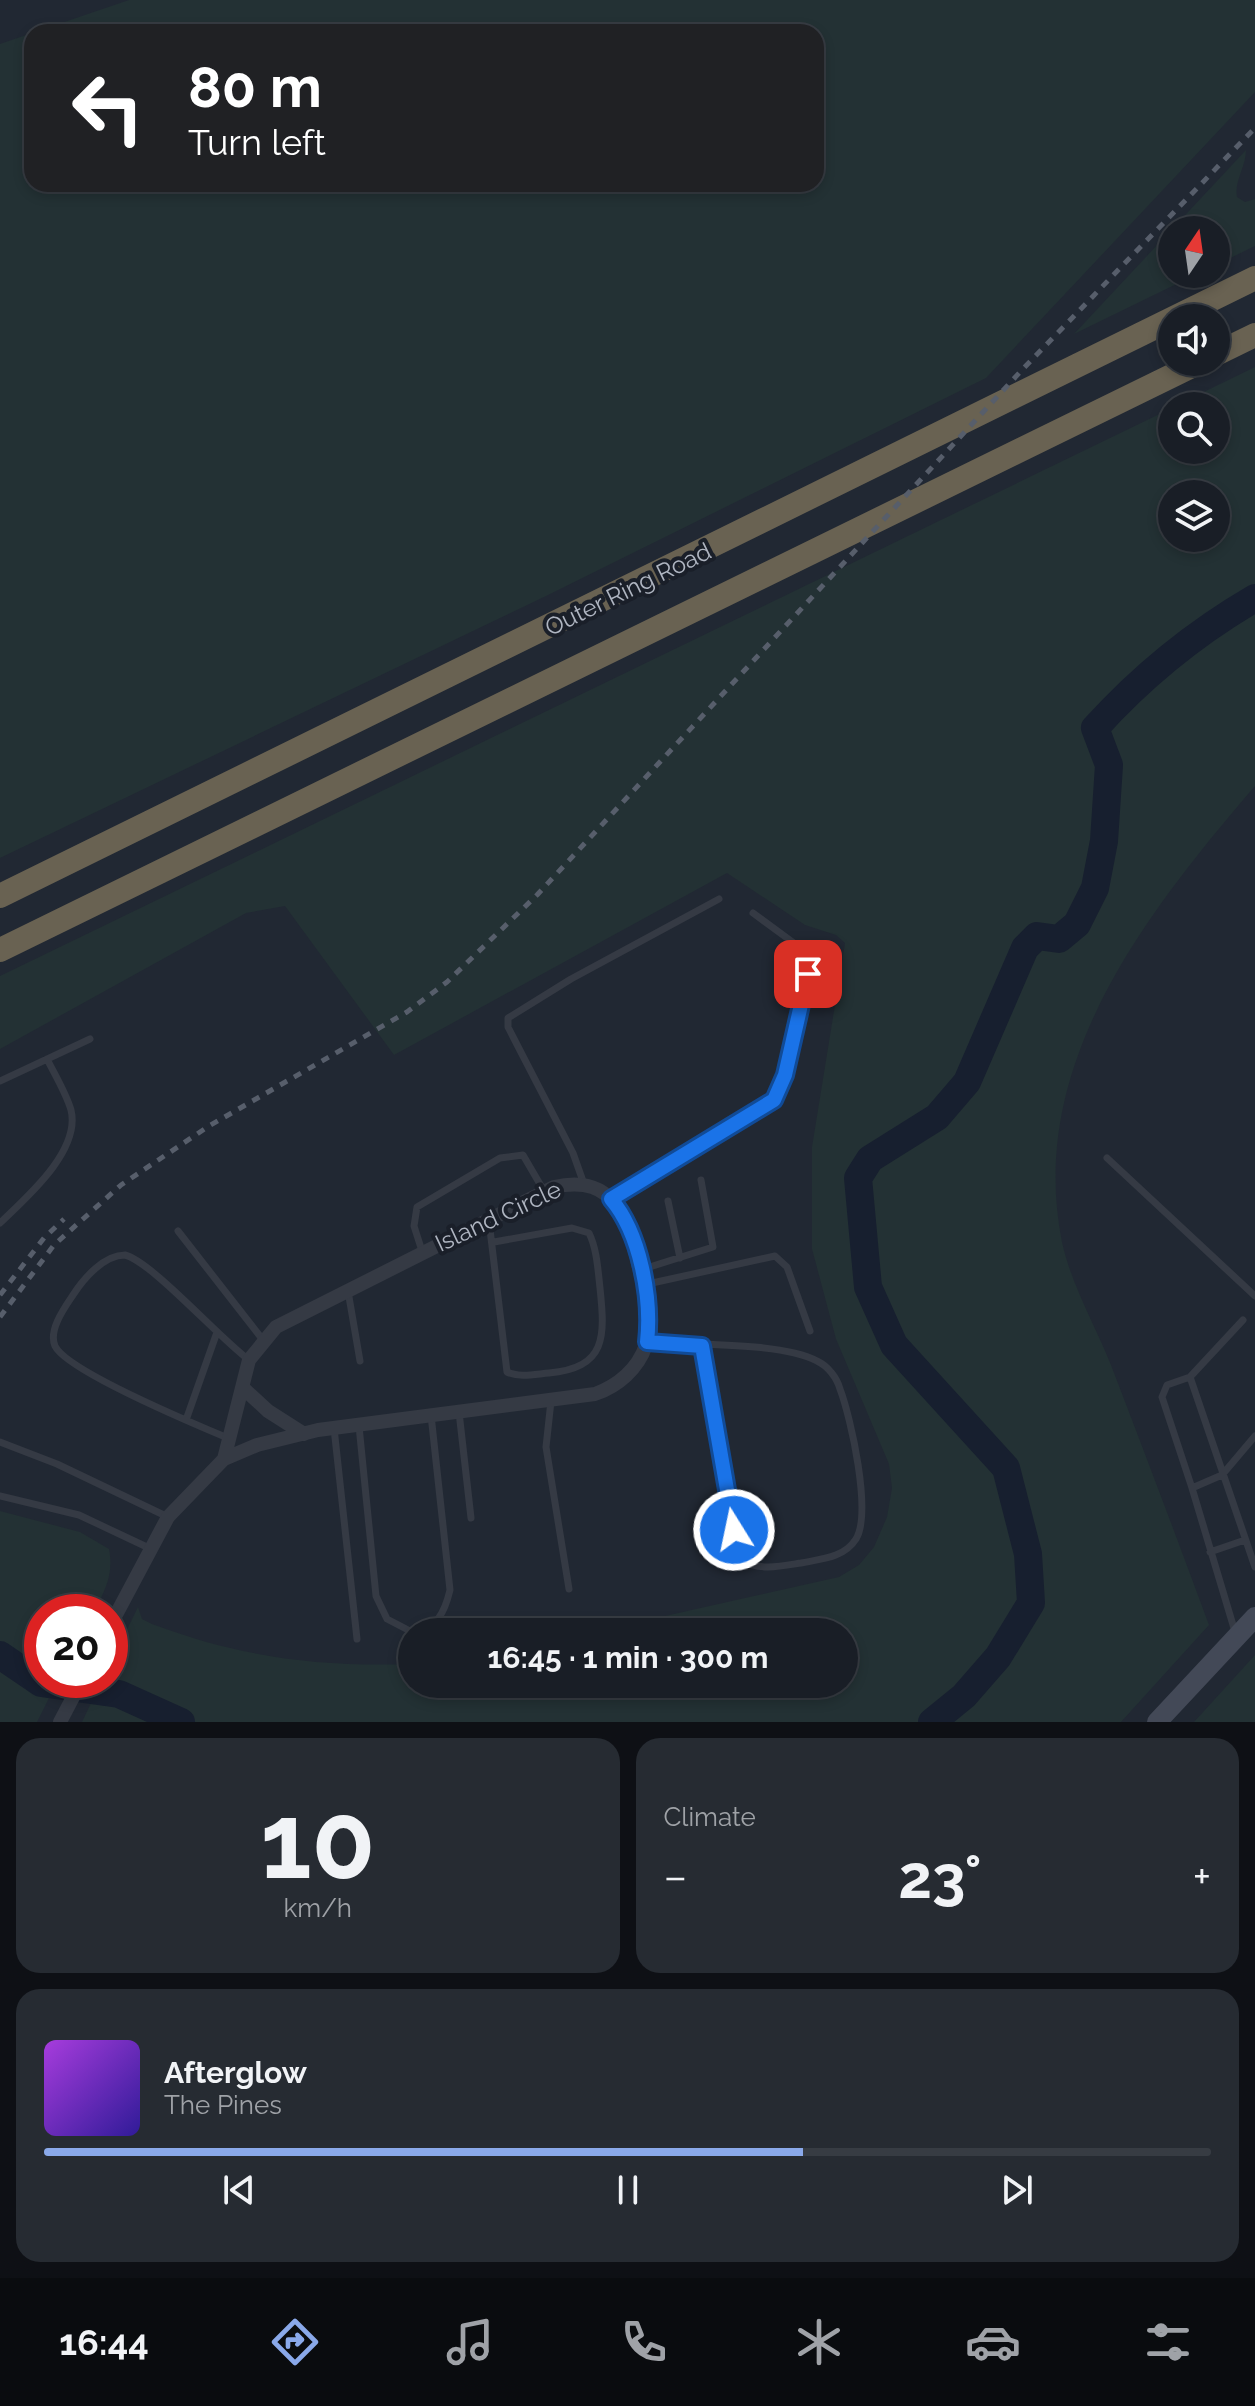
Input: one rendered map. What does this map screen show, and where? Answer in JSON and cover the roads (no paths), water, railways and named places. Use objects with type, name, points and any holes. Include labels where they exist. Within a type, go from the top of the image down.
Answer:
[{"type":"highway","name":"Outer Ring Road","points":[[0,896],[1255,278]]},
{"type":"highway","points":[[1230,347],[1255,335]]},
{"type":"highway","name":"Outer Ring Road","points":[[0,950],[1172,376]]},
{"type":"street","name":"Island Circle","points":[[126,1594],[168,1517],[224,1459],[232,1440],[249,1360],[276,1327],[544,1191],[569,1183],[584,1184],[611,1199]]},
{"type":"street","points":[[611,1199],[625,1218],[642,1278],[647,1342]]},
{"type":"street","name":"Island Circle","points":[[224,1459],[257,1445],[334,1428],[551,1401],[606,1390],[628,1374],[647,1342]]},
{"type":"street","points":[[242,1387],[268,1411],[304,1434]]},
{"type":"street","points":[[1157,1722],[1255,1617]]},
{"type":"street","points":[[62,1719],[73,1698]]},
{"type":"lane","points":[[584,1184],[573,1153],[508,1027],[508,1018],[571,979],[719,899]]},
{"type":"lane","points":[[611,1199],[756,1113],[779,1094],[808,964],[802,949],[753,913]]},
{"type":"lane","points":[[0,1081],[90,1039]]},
{"type":"lane","points":[[0,1223],[45,1180],[71,1134],[70,1110],[47,1059]]},
{"type":"lane","points":[[422,1251],[414,1226],[417,1207],[500,1158],[523,1155],[544,1191]]},
{"type":"lane","points":[[1107,1158],[1255,1296]]},
{"type":"lane","points":[[642,1278],[680,1258],[711,1248],[714,1243],[701,1180]]},
{"type":"lane","points":[[668,1201],[680,1258]]},
{"type":"lane","points":[[489,1218],[507,1372],[515,1376],[566,1372],[590,1359],[600,1347],[603,1319],[589,1233],[572,1228],[494,1242]]},
{"type":"lane","points":[[178,1231],[263,1340]]},
{"type":"lane","points":[[232,1440],[98,1377],[62,1353],[54,1341],[55,1328],[75,1292],[97,1268],[121,1254],[135,1258],[153,1272],[216,1335],[249,1360]]},
{"type":"lane","points":[[642,1278],[775,1256],[787,1267],[810,1331]]},
{"type":"lane","points":[[348,1289],[360,1361]]},
{"type":"lane","points":[[1237,1637],[1162,1397],[1167,1385],[1190,1377],[1243,1320]]},
{"type":"lane","points":[[186,1420],[216,1335]]},
{"type":"lane","points":[[647,1342],[702,1346],[806,1356],[825,1366],[840,1387],[853,1445],[861,1505],[860,1530],[850,1546],[832,1557],[782,1566],[749,1565],[740,1557],[702,1346]]},
{"type":"lane","points":[[1190,1377],[1255,1567]]},
{"type":"lane","points":[[551,1401],[546,1447],[569,1589]]},
{"type":"lane","points":[[459,1412],[471,1518]]},
{"type":"lane","points":[[431,1415],[450,1590],[438,1618]]},
{"type":"lane","points":[[359,1424],[376,1596],[387,1619],[398,1624]]},
{"type":"lane","points":[[334,1428],[357,1639]]},
{"type":"lane","points":[[1192,1488],[1222,1475],[1255,1436]]},
{"type":"lane","points":[[0,1442],[57,1464],[168,1517]]},
{"type":"lane","points":[[0,1496],[79,1515],[149,1548]]},
{"type":"lane","points":[[1210,1552],[1245,1540]]},
{"type":"waterway","points":[[932,1722],[964,1696],[998,1657],[1031,1603],[1028,1554],[1006,1468],[894,1345],[868,1287],[858,1178],[870,1159],[937,1117],[967,1082],[1025,948],[1037,936],[1059,939],[1077,924],[1095,888],[1104,841],[1109,765],[1095,728],[1170,657],[1255,598]]},
{"type":"waterway","points":[[0,1655],[41,1683],[119,1694],[181,1722]]},
{"type":"railway","points":[[0,1317],[54,1245],[121,1185],[209,1126],[407,1012],[447,982],[537,895],[1021,371],[1255,128]]},
{"type":"railway","points":[[0,1295],[44,1238],[64,1219]]}]
